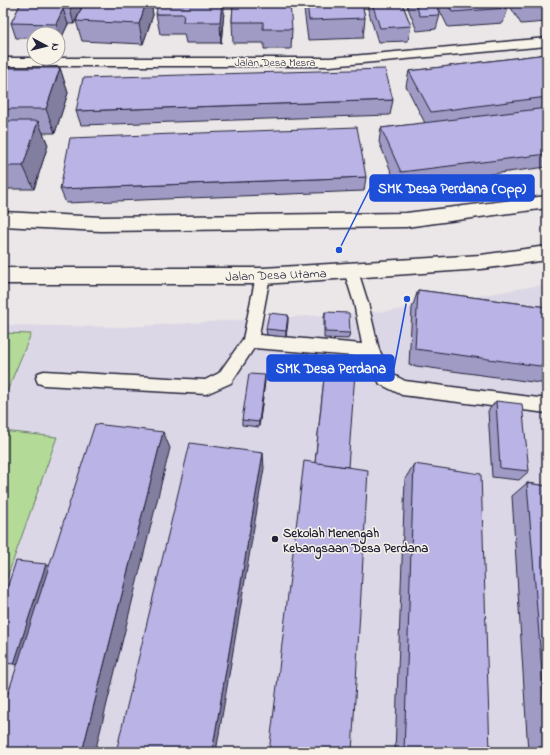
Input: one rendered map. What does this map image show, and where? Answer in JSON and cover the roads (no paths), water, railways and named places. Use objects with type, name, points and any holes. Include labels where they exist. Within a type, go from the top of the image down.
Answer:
[{"type":"street","name":"Jalan Desa Mesra","points":[[3,62],[330,62],[547,42]]},
{"type":"street","points":[[3,219],[101,224],[406,220],[547,202]]},
{"type":"street","name":"Jalan Desa Utama","points":[[3,276],[263,276],[481,262],[547,253]]},
{"type":"lane","points":[[351,271],[361,303],[371,351],[386,379],[402,388],[547,406]]},
{"type":"lane","points":[[44,378],[206,387],[225,378],[250,341],[263,276]]},
{"type":"lane","points":[[250,341],[371,351]]},
{"type":"place","name":"SMK Desa Perdana (Opp)","points":[[339,250]]},
{"type":"place","name":"SMK Desa Perdana","points":[[407,299]]},
{"type":"place","name":"Sekolah Menengah Kebangsaan Desa Perdana","points":[[275,539]]}]
